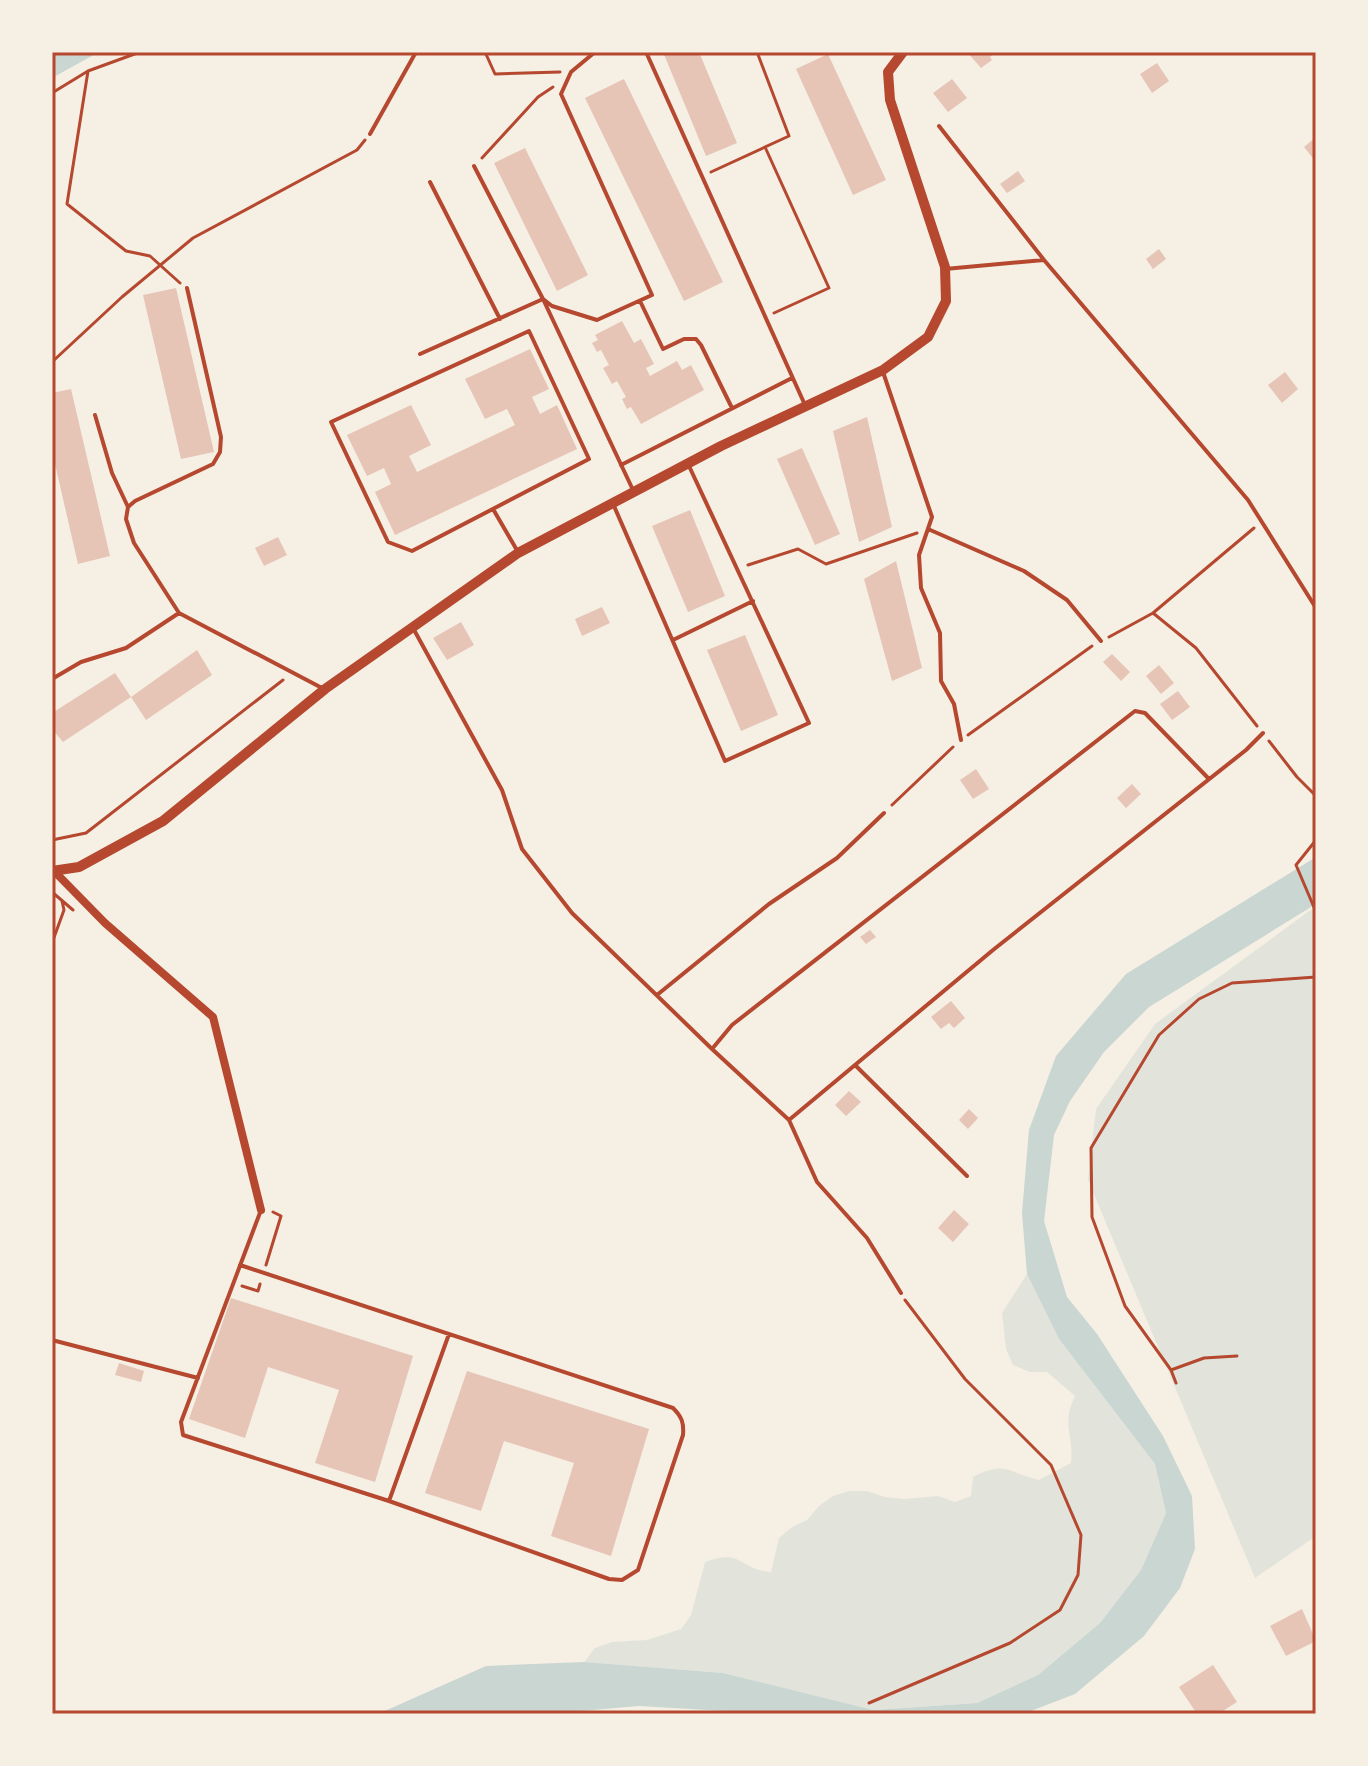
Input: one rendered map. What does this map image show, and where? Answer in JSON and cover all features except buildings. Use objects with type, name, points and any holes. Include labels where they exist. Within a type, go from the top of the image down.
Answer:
[{"type":"street","points":[[53,871],[79,867],[163,821],[325,689],[518,553],[633,490],[883,370],[928,337],[946,301],[945,269],[890,100],[888,72],[903,52]]},
{"type":"street","points":[[53,871],[105,923],[213,1017],[261,1210]]},
{"type":"lane","points":[[370,134],[416,52]]},
{"type":"lane","points":[[543,299],[552,306],[597,320],[652,295],[561,94],[571,72],[595,52]]},
{"type":"lane","points":[[646,52],[805,405]]},
{"type":"lane","points":[[939,126],[1044,260],[1248,500],[1316,608]]},
{"type":"lane","points":[[474,166],[543,299],[633,490]]},
{"type":"lane","points":[[430,182],[500,319]]},
{"type":"lane","points":[[945,269],[1044,260]]},
{"type":"lane","points":[[128,507],[213,464],[220,452],[221,437],[187,288]]},
{"type":"lane","points":[[420,354],[543,299]]},
{"type":"lane","points":[[640,301],[663,349],[684,339],[696,339],[732,408]]},
{"type":"lane","points":[[529,331],[589,459],[493,509],[412,551],[388,542],[331,422],[529,331]]},
{"type":"lane","points":[[883,370],[932,517],[919,555],[921,588],[940,633],[941,681],[954,704],[961,740]]},
{"type":"lane","points":[[621,465],[792,378]]},
{"type":"lane","points":[[95,415],[112,473],[128,507],[126,519],[134,543],[179,613],[325,689]]},
{"type":"lane","points":[[612,502],[725,761],[809,723],[688,463]]},
{"type":"lane","points":[[493,509],[518,553]]},
{"type":"lane","points":[[928,529],[1024,571],[1067,600],[1101,641]]},
{"type":"lane","points":[[673,640],[753,601]]},
{"type":"lane","points":[[52,679],[81,662],[126,648],[179,613]]},
{"type":"lane","points":[[413,628],[502,790],[522,849],[572,913],[789,1120],[817,1182],[867,1238],[901,1293]]},
{"type":"lane","points":[[712,1049],[732,1025],[1135,711],[1145,713],[1209,779]]},
{"type":"lane","points":[[789,1120],[993,950],[1263,733]]},
{"type":"lane","points":[[657,995],[769,904],[837,858],[884,813]]},
{"type":"lane","points":[[855,1065],[967,1176]]},
{"type":"lane","points":[[240,1265],[673,1408],[684,1425],[683,1435],[638,1570],[622,1580],[609,1579],[389,1501],[183,1435],[181,1422],[233,1283],[261,1210]]},
{"type":"lane","points":[[389,1501],[449,1334]]},
{"type":"lane","points":[[52,1340],[198,1378]]},
{"type":"path","points":[[52,93],[88,71],[140,52]]},
{"type":"path","points":[[485,52],[495,74],[571,72]]},
{"type":"path","points":[[701,176],[789,136],[757,52]]},
{"type":"path","points":[[88,71],[67,204],[126,251],[143,252],[150,256],[159,267],[187,288]]},
{"type":"path","points":[[474,166],[538,97],[571,72]]},
{"type":"path","points":[[52,362],[122,297],[193,238],[357,150],[370,134]]},
{"type":"path","points":[[765,147],[829,288],[765,317]]},
{"type":"path","points":[[884,813],[961,740],[1083,651],[1153,613],[1261,521]]},
{"type":"path","points":[[737,569],[798,549],[826,564],[928,529]]},
{"type":"path","points":[[1153,613],[1196,648],[1297,777],[1316,796]]},
{"type":"path","points":[[52,840],[86,833],[293,672]]},
{"type":"path","points":[[1316,840],[1296,865],[1316,912]]},
{"type":"path","points":[[52,943],[64,910],[53,871]]},
{"type":"path","points":[[52,892],[80,916]]},
{"type":"path","points":[[1176,1383],[1171,1370],[1125,1306],[1092,1217],[1091,1148],[1159,1035],[1199,999],[1232,983],[1316,977]]},
{"type":"path","points":[[233,1283],[258,1291],[281,1216],[273,1211]]},
{"type":"path","points":[[869,1703],[1010,1643],[1060,1610],[1078,1575],[1081,1535],[1051,1465],[965,1379],[901,1293]]},
{"type":"path","points":[[1171,1370],[1204,1358],[1237,1356]]},
{"type":"shaded area","points":[[52,52],[99,52],[52,78]]},
{"type":"shaded area","points":[[1316,857],[1316,904],[1149,1007],[1104,1052],[1070,1101],[1054,1135],[1044,1221],[1067,1297],[1097,1334],[1163,1436],[1192,1496],[1195,1549],[1180,1588],[1144,1636],[1075,1694],[1023,1714],[775,1714],[639,1706],[545,1714],[378,1714],[486,1666],[584,1662],[723,1673],[874,1710],[977,1703],[1038,1675],[1100,1623],[1141,1570],[1166,1513],[1155,1464],[1059,1339],[1027,1274],[1022,1213],[1029,1130],[1056,1056],[1126,974]]},
{"type":"shaded area","points":[[1316,906],[1316,1536],[1255,1578],[1088,1180],[1096,1109],[1155,1024]]},
{"type":"shaded area","points":[[1027,1274],[1059,1339],[1155,1464],[1166,1513],[1141,1570],[1100,1623],[1038,1675],[977,1703],[875,1710],[723,1673],[584,1662],[595,1648],[612,1642],[647,1640],[681,1629],[691,1615],[705,1562],[734,1558],[752,1568],[771,1572],[779,1538],[807,1520],[833,1496],[849,1491],[867,1491],[904,1499],[938,1496],[955,1502],[971,1496],[973,1477],[984,1472],[1007,1470],[1039,1480],[1071,1463],[1068,1422],[1075,1396],[1047,1372],[1030,1372],[1013,1365],[1006,1349],[1002,1313]]}]
